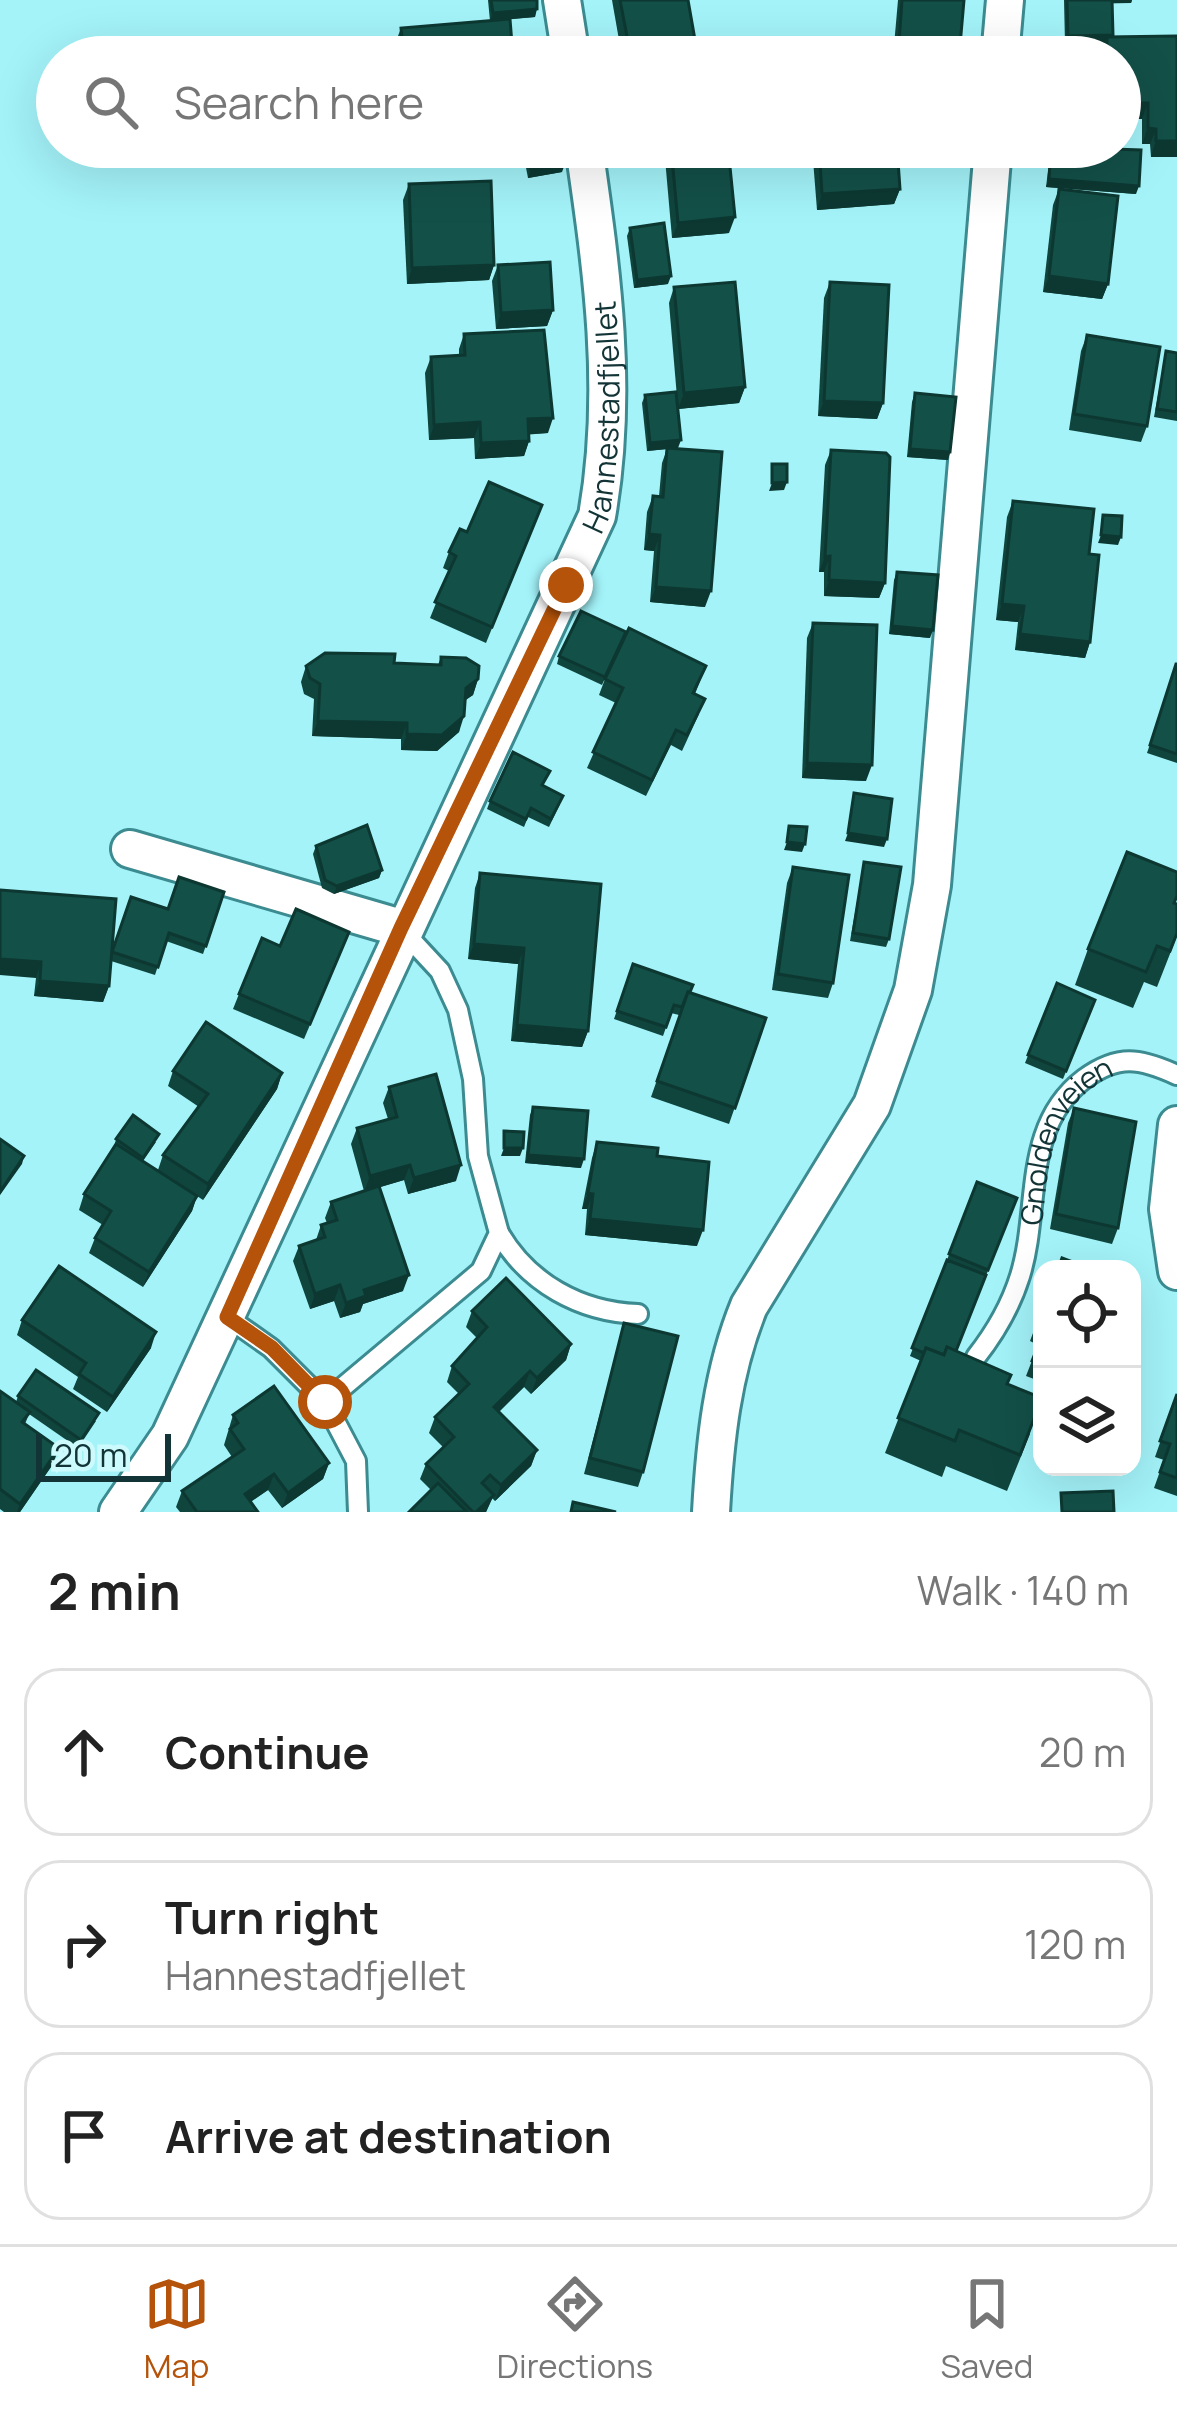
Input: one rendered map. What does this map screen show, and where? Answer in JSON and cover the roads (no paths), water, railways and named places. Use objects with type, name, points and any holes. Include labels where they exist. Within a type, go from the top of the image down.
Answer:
[{"type":"street","points":[[562,0],[568,36]]},
{"type":"street","points":[[1002,36],[1005,0]]},
{"type":"street","name":"Hannestadfjellet","points":[[118,1512],[170,1436],[401,928],[597,516],[610,444],[609,378],[605,293],[587,168]]},
{"type":"street","points":[[711,1512],[721,1406],[735,1340],[749,1306],[872,1105],[913,990],[932,885],[991,168]]},
{"type":"street","points":[[130,849],[401,928]]},
{"type":"street","points":[[1177,1125],[1168,1209],[1177,1271]]},
{"type":"lane","points":[[401,928],[440,970],[458,1010],[473,1078],[478,1156],[500,1233],[517,1263],[582,1306],[638,1314]]},
{"type":"lane","name":"Gnoldenveien","points":[[976,1357],[1020,1276],[1040,1145],[1060,1103],[1070,1090],[1116,1060],[1134,1058],[1177,1075]]},
{"type":"lane","points":[[325,1402],[481,1271],[500,1233]]},
{"type":"lane","points":[[227,1317],[272,1348],[325,1402],[356,1461],[358,1512]]}]
